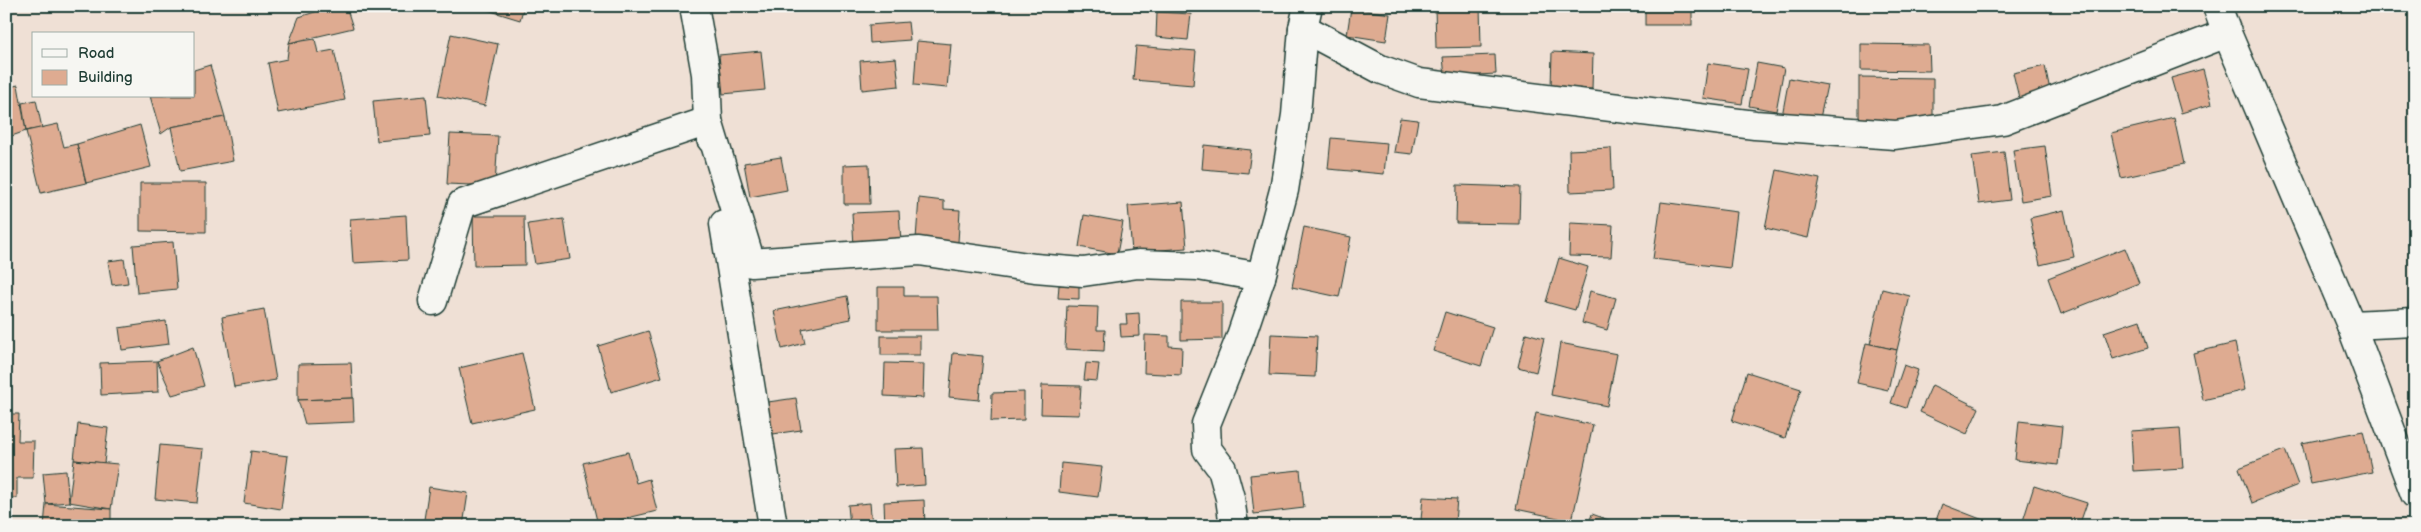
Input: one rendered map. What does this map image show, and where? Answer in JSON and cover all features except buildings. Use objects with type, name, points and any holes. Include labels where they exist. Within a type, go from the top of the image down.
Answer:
[{"type":"street","points":[[694,6],[706,74],[708,121],[773,526]]},
{"type":"street","points":[[2217,6],[2351,325],[2415,494]]},
{"type":"street","points":[[1234,526],[1230,498],[1222,469],[1207,449],[1206,424],[1240,339],[1261,277],[1285,181],[1296,115],[1306,17],[1380,69],[1419,83],[1755,125],[1895,135],[2003,120],[2227,33]]},
{"type":"street","points":[[708,121],[751,263],[919,251],[1035,268],[1083,272],[1138,264],[1198,266],[1261,277]]},
{"type":"street","points":[[433,301],[462,204],[708,121]]},
{"type":"street","points":[[2351,325],[2415,322]]}]
